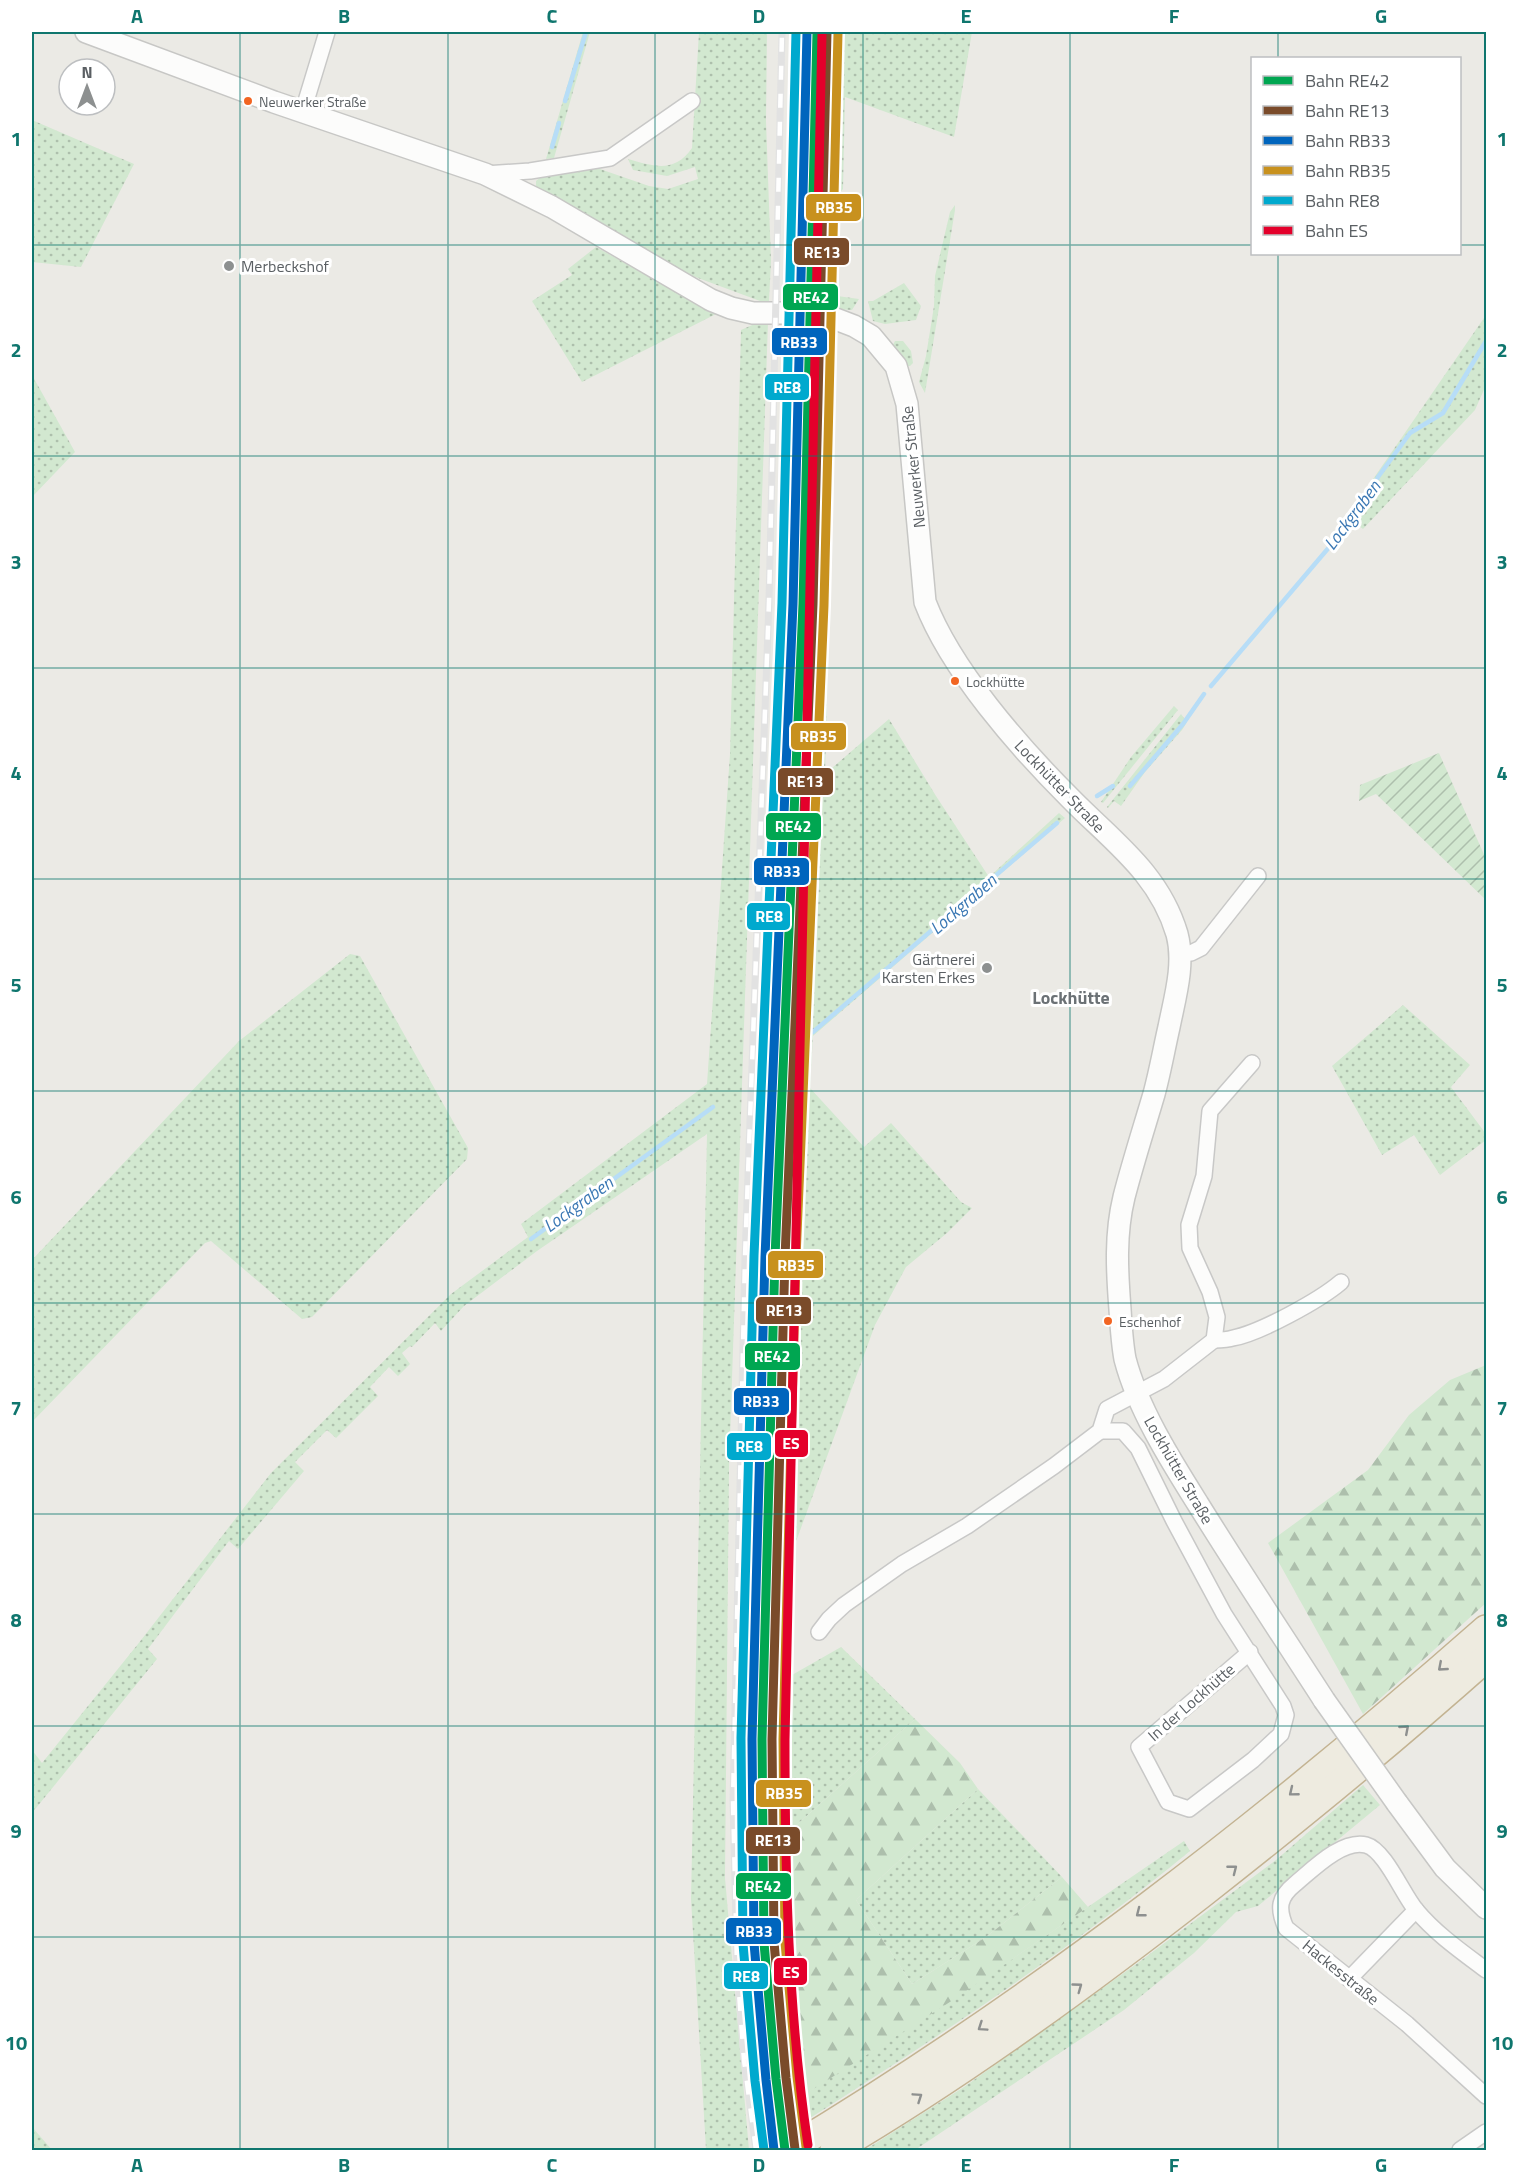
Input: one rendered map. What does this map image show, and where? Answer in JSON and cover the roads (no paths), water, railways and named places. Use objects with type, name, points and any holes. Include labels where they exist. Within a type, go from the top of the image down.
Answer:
[{"type":"highway","points":[[789,2151],[1003,2013],[1126,1924],[1367,1731],[1486,1629]]},
{"type":"highway","points":[[834,2151],[1015,2033],[1137,1944],[1288,1826],[1486,1658]]},
{"type":"highway","points":[[841,2151],[869,2130]]},
{"type":"street","name":"Neuwerker Straße","points":[[86,32],[303,111],[486,174],[552,207],[711,300],[731,308],[753,313],[820,313],[854,326],[871,336],[896,366],[908,404],[929,611]]},
{"type":"street","points":[[303,111],[327,32]]},
{"type":"street","name":"Neuwerker Straße","points":[[486,174],[530,171],[610,158],[692,101]]},
{"type":"street","name":"Lockhütter Straße","points":[[929,611],[965,674],[1011,734],[1044,773],[1152,880],[1168,908],[1178,937],[1180,954],[1177,987],[1155,1090],[1119,1223],[1117,1273],[1125,1358],[1138,1394],[1181,1476],[1324,1700],[1445,1868],[1486,1908]]},
{"type":"street","points":[[1180,954],[1191,953],[1201,948],[1258,876]]},
{"type":"street","points":[[1214,1340],[1217,1317],[1210,1292],[1190,1248],[1189,1225],[1204,1176],[1210,1111],[1252,1063]]},
{"type":"street","points":[[819,1632],[829,1619],[854,1598],[902,1564],[967,1526],[1053,1467],[1100,1431],[1107,1409],[1164,1379],[1214,1340],[1234,1338],[1263,1327],[1328,1293],[1341,1282]]},
{"type":"street","name":"In der Lockhütte","points":[[1100,1431],[1123,1431],[1138,1448],[1219,1604],[1250,1652],[1283,1706],[1286,1715],[1281,1734],[1253,1760],[1189,1809],[1168,1802],[1139,1747],[1250,1652]]},
{"type":"street","name":"Hackesstraße","points":[[1416,1910],[1379,1853],[1367,1845],[1352,1845],[1329,1856],[1284,1893],[1280,1908],[1286,1928],[1407,2024],[1486,2096]]},
{"type":"street","points":[[1349,1979],[1416,1910],[1450,1943],[1486,1970]]},
{"type":"street","points":[[1460,2151],[1486,2132]]},
{"type":"waterway","points":[[565,101],[586,32]]},
{"type":"waterway","points":[[552,147],[559,123]]},
{"type":"waterway","name":"Lockgraben","points":[[1211,686],[1348,525],[1370,496],[1378,477],[1410,433],[1443,413],[1486,341]]},
{"type":"waterway","name":"Lockgraben","points":[[1130,786],[1183,724],[1204,694]]},
{"type":"waterway","name":"Lockgraben","points":[[1097,796],[1113,786]]},
{"type":"waterway","name":"Lockgraben","points":[[813,1032],[1057,823]]},
{"type":"waterway","name":"Lockgraben","points":[[531,1239],[713,1107]]},
{"type":"railway","points":[[756,2150],[744,2060],[737,1966],[733,1801],[745,1257],[769,601],[782,32]]},
{"type":"rail line","name":"RE8","points":[[764,2150],[755,2081],[743,1944],[741,1738],[754,1256],[782,603],[796,32]]},
{"type":"rail line","name":"RB33","points":[[774,2150],[754,1943],[752,1739],[765,1257],[793,604],[807,32]]},
{"type":"rail line","name":"RE42","points":[[785,2150],[764,1943],[762,1739],[775,1257],[803,604],[817,32]]},
{"type":"rail line","name":"RE13","points":[[795,2149],[774,1942],[772,1739],[785,1257],[813,604],[827,32]]},
{"type":"rail line","name":"ES","points":[[808,2145],[796,2044],[789,1943],[785,1740],[822,33]]},
{"type":"rail line","name":"RB35","points":[[806,2147],[797,2077],[785,1942],[783,1739],[796,1258],[824,605],[838,33]]},
{"type":"place","name":"Neuwerker Straße","points":[[248,101]]},
{"type":"place","name":"Merbeckshof","points":[[229,266]]},
{"type":"place","name":"Lockhütte","points":[[955,681]]},
{"type":"place","name":"Gärtnerei Karsten Erkes","points":[[987,968]]},
{"type":"place","name":"Eschenhof","points":[[1108,1321]]},
{"type":"district","name":"Lockhütte","points":[[1071,997]]}]
